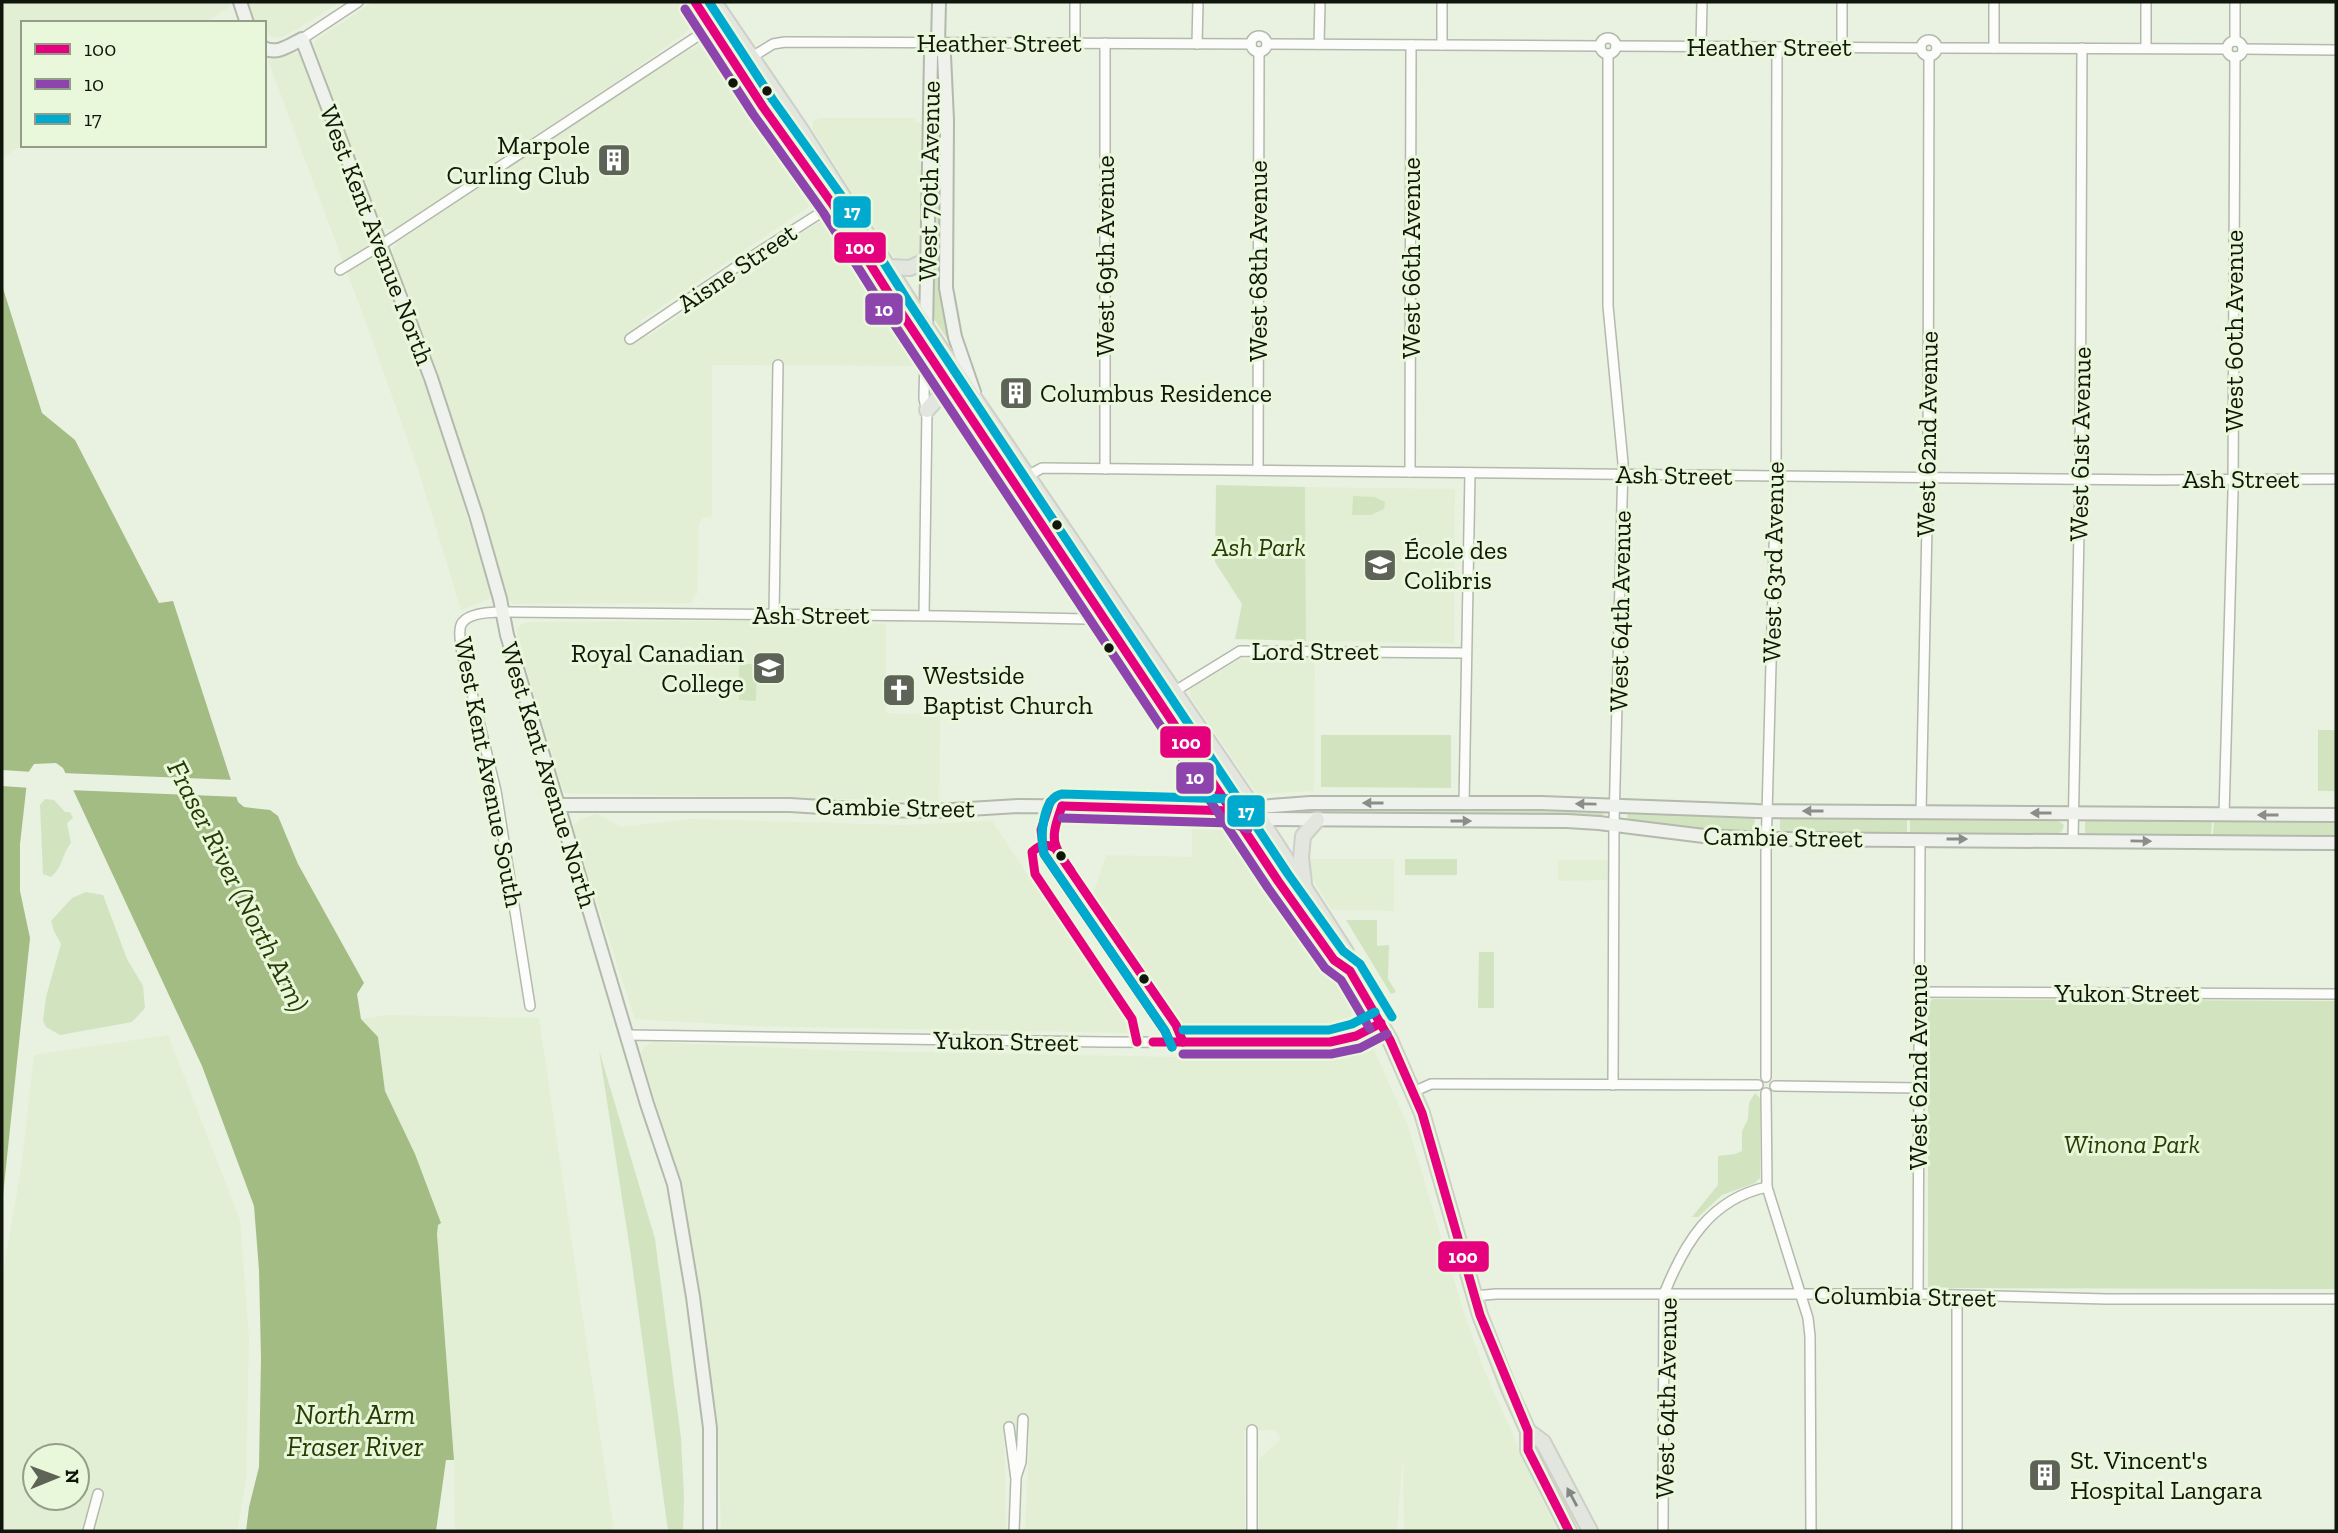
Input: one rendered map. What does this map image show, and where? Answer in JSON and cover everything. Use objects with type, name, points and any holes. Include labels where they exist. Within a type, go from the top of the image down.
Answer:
[{"type":"main road","points":[[240,2],[246,21]]},
{"type":"main road","points":[[695,2],[763,107],[889,267],[926,327],[1257,813],[1346,952],[1350,971],[1381,1023],[1413,1092],[1432,1146],[1474,1296],[1500,1368],[1528,1431],[1528,1450],[1569,1531]]},
{"type":"main road","points":[[714,2],[801,130],[838,202],[925,349],[1232,811],[1334,960],[1350,971]]},
{"type":"main road","name":"West 70th Avenue","points":[[939,2],[938,43],[944,55],[947,120],[946,288],[955,337],[976,399]]},
{"type":"main road","points":[[266,49],[284,48],[302,39]]},
{"type":"main road","name":"West Kent Avenue North","points":[[302,39],[439,401],[476,515],[558,805],[677,1198],[710,1428],[710,1531]]},
{"type":"main road","name":"West 70th Avenue","points":[[925,349],[931,55],[938,43]]},
{"type":"main road","points":[[889,267],[910,268],[927,260]]},
{"type":"main road","points":[[927,410],[935,401],[954,391]]},
{"type":"main road","name":"Cambie Street","points":[[1257,813],[1310,803],[1614,805],[1767,811],[2336,816]]},
{"type":"main road","name":"Cambie Street","points":[[558,805],[790,805],[936,811],[1062,806],[1232,811],[1317,820],[1567,821],[1614,824],[1704,836],[1766,839],[2336,844]]},
{"type":"main road","points":[[1305,888],[1301,858],[1303,836],[1317,820]]},
{"type":"main road","points":[[1528,1431],[1543,1441],[1590,1531]]},
{"type":"street","points":[[302,39],[358,2]]},
{"type":"street","points":[[1075,2],[1075,42]]},
{"type":"street","points":[[1197,44],[1198,2]]},
{"type":"street","points":[[1319,44],[1320,2]]},
{"type":"street","points":[[1442,2],[1442,45]]},
{"type":"street","points":[[1701,47],[1702,2]]},
{"type":"street","points":[[1842,2],[1842,47]]},
{"type":"street","points":[[1994,2],[1994,48]]},
{"type":"street","points":[[2146,2],[2146,48]]},
{"type":"street","points":[[2235,2],[2235,41]]},
{"type":"street","points":[[340,270],[726,18]]},
{"type":"street","points":[[1259,36],[1266,39],[1267,44],[1264,51],[1259,52],[1252,49],[1251,44],[1252,39],[1259,36]]},
{"type":"street","points":[[1607,38],[1612,39],[1616,46],[1615,51],[1608,55],[1601,51],[1600,46],[1607,38]]},
{"type":"street","points":[[1929,40],[1936,43],[1937,48],[1934,55],[1929,56],[1923,53],[1921,48],[1924,42],[1929,40]]},
{"type":"street","points":[[2227,49],[2235,41]]},
{"type":"street","points":[[2235,41],[2242,44],[2244,50]]},
{"type":"street","name":"Heather Street","points":[[752,57],[773,44],[785,42],[1251,44]]},
{"type":"street","name":"West 69th Avenue","points":[[1105,43],[1105,469]]},
{"type":"street","points":[[1267,44],[1600,46]]},
{"type":"street","name":"West 66th Avenue","points":[[1410,472],[1411,45]]},
{"type":"street","name":"Heather Street","points":[[1616,46],[1921,48]]},
{"type":"street","name":"West 63rd Avenue","points":[[1766,1077],[1766,839],[1776,476],[1777,47]]},
{"type":"street","points":[[1937,48],[2227,49]]},
{"type":"street","name":"West 61st Avenue","points":[[2073,840],[2080,479],[2082,48]]},
{"type":"street","points":[[2227,49],[2230,55],[2235,57],[2244,50]]},
{"type":"street","points":[[2244,50],[2336,50]]},
{"type":"street","name":"West 68th Avenue","points":[[1258,470],[1259,52]]},
{"type":"street","name":"West 64th Avenue","points":[[1608,55],[1608,306],[1623,474],[1614,805],[1613,1085]]},
{"type":"street","name":"West 62nd Avenue","points":[[1921,812],[1928,478],[1929,56]]},
{"type":"street","name":"West 60th Avenue","points":[[2224,815],[2233,480],[2235,57]]},
{"type":"street","name":"Aisne Street","points":[[630,339],[838,202]]},
{"type":"street","name":"West 70th Avenue","points":[[923,615],[927,410],[924,399],[925,349]]},
{"type":"street","points":[[774,615],[778,365]]},
{"type":"street","name":"Ash Street","points":[[1015,483],[1042,468],[1928,478],[2336,479]]},
{"type":"street","points":[[1464,804],[1470,473]]},
{"type":"street","name":"Ash Street","points":[[503,612],[923,615],[1087,620],[1115,603]]},
{"type":"street","name":"West Kent Avenue South","points":[[503,612],[489,612],[461,623],[461,648],[496,791],[530,1006]]},
{"type":"street","name":"Lord Street","points":[[1175,691],[1240,651],[1466,653]]},
{"type":"street","name":"West 62nd Avenue","points":[[1917,1294],[1920,839]]},
{"type":"street","name":"Yukon Street","points":[[1919,992],[2336,995]]},
{"type":"street","name":"Yukon Street","points":[[627,1035],[1321,1043],[1356,1036],[1381,1023]]},
{"type":"street","points":[[1766,1077],[1773,1080],[1774,1086],[1771,1092],[1766,1093],[1760,1090],[1758,1085],[1761,1079],[1766,1077]]},
{"type":"street","points":[[1413,1092],[1431,1084],[1758,1085]]},
{"type":"street","points":[[1774,1086],[1918,1088]]},
{"type":"street","points":[[1766,1093],[1767,1187],[1801,1294],[1810,1336],[1811,1531]]},
{"type":"street","name":"West 64th Avenue","points":[[1663,1531],[1664,1294],[1702,1224],[1732,1201],[1767,1187]]},
{"type":"street","name":"Columbia Street","points":[[1474,1296],[1917,1294],[2106,1299],[2336,1299]]},
{"type":"street","points":[[1957,1296],[1957,1531]]},
{"type":"street","points":[[1016,1479],[1021,1462],[1023,1419]]},
{"type":"street","points":[[1009,1427],[1016,1479],[1014,1531]]},
{"type":"street","points":[[1251,1430],[1252,1531]]},
{"type":"street","points":[[88,1531],[98,1494]]},
{"type":"shaded area","points":[[2,2],[228,2],[230,6],[208,21],[21,21],[21,145],[2,158]]},
{"type":"shaded area","points":[[245,2],[340,2],[282,37],[276,38],[266,34],[266,21],[255,21]]},
{"type":"shaded area","points":[[373,2],[686,2],[694,18],[693,25],[684,34],[622,78],[394,229],[387,229],[380,226],[314,46],[317,39]]},
{"type":"shaded area","points":[[702,43],[712,45],[815,193],[816,200],[640,321],[648,337],[743,272],[750,275],[756,271],[756,259],[829,219],[834,222],[920,353],[920,366],[712,365],[712,516],[702,518],[699,524],[697,594],[694,595],[692,603],[513,604],[508,599],[393,250],[397,243],[627,87]]},
{"type":"shaded area","points":[[302,54],[412,345],[491,591],[489,599],[461,610],[420,475],[268,60]]},
{"type":"shaded area","points":[[820,118],[915,118],[916,122],[923,125],[922,251],[914,260],[900,262],[891,253],[813,130],[813,121]]},
{"type":"shaded area","name":"École des Colibris","points":[[1305,487],[1455,489],[1454,643],[1306,641]]},
{"type":"shaded area","points":[[739,621],[886,624],[886,713],[940,714],[939,801],[564,793],[517,638],[517,630],[521,624]]},
{"type":"shaded area","points":[[1311,656],[1315,665],[1314,791],[1257,794],[1191,698],[1190,689],[1197,682],[1203,682],[1240,659],[1291,659]]},
{"type":"shaded area","points":[[597,814],[620,827],[692,819],[904,825],[992,821],[1132,1033],[755,1026],[635,1019],[574,831],[574,825],[580,819]]},
{"type":"shaded area","points":[[1192,821],[1232,827],[1270,879],[1351,1006],[1349,1020],[1340,1028],[1329,1032],[1194,1032],[1185,1026],[1093,894],[1106,855],[1192,857]]},
{"type":"shaded area","points":[[1306,859],[1394,859],[1394,911],[1332,910],[1313,880]]},
{"type":"shaded area","points":[[1558,860],[1608,860],[1608,880],[1558,881]]},
{"type":"shaded area","points":[[388,1015],[539,1018],[614,1531],[455,1531],[454,1460],[437,1234],[438,1224],[441,1223],[415,1154],[385,1091],[378,1037],[361,1019]]},
{"type":"shaded area","points":[[168,1035],[240,1220],[249,1338],[246,1480],[237,1531],[2,1531],[2,1278],[21,1170],[34,1055]]},
{"type":"shaded area","points":[[652,1042],[851,1051],[1280,1059],[1373,1048],[1408,1126],[1459,1297],[1483,1367],[1558,1531],[1404,1531],[1403,1454],[1397,1531],[1259,1531],[1259,1459],[1281,1439],[1275,1430],[1267,1430],[1244,1431],[1245,1531],[1025,1531],[1030,1427],[1004,1427],[1006,1531],[721,1531],[718,1427],[686,1215],[680,1183],[641,1054],[643,1048]]},
{"type":"green space","points":[[937,58],[940,285],[948,340],[931,314]]},
{"type":"green space","name":"Ash Park","points":[[1216,485],[1305,487],[1306,641],[1235,639],[1242,604],[1215,562]]},
{"type":"green space","points":[[1353,496],[1375,497],[1385,502],[1384,509],[1371,515],[1352,515]]},
{"type":"green space","points":[[739,664],[757,664],[756,701],[739,700]]},
{"type":"green space","points":[[2318,730],[2336,730],[2336,791],[2318,791]]},
{"type":"green space","points":[[1321,735],[1451,735],[1451,788],[1321,787]]},
{"type":"green space","points":[[45,799],[54,800],[65,812],[70,812],[73,818],[67,823],[71,843],[51,877],[43,874],[40,805]]},
{"type":"green space","points":[[1519,807],[1603,810],[1603,816],[1279,812],[1316,809]]},
{"type":"green space","points":[[1628,811],[1755,819],[1753,830],[1747,832],[1710,831],[1631,820],[1627,819]]},
{"type":"green space","points":[[1907,818],[1907,833],[1789,833],[1780,830],[1780,819]]},
{"type":"green space","points":[[1910,818],[2056,819],[2064,825],[2059,834],[1910,833]]},
{"type":"green space","points":[[2212,820],[2211,835],[2087,834],[2085,821]]},
{"type":"green space","points":[[2214,820],[2336,820],[2336,836],[2213,835]]},
{"type":"green space","points":[[1405,859],[1457,859],[1457,875],[1405,875]]},
{"type":"green space","points":[[86,892],[103,895],[127,959],[143,986],[145,1008],[132,1022],[60,1035],[46,1027],[43,1021],[46,997],[61,944],[51,921],[72,898]]},
{"type":"green space","points":[[1346,920],[1377,920],[1377,946],[1389,945],[1388,979],[1396,992],[1391,994]]},
{"type":"green space","points":[[1479,952],[1494,952],[1494,1008],[1478,1008]]},
{"type":"green space","name":"Winona Park","points":[[1932,999],[2336,1001],[2336,1289],[1928,1288],[1928,1005]]},
{"type":"green space","points":[[599,1050],[655,1239],[681,1438],[683,1531],[668,1531],[631,1256]]},
{"type":"green space","points":[[1755,1093],[1760,1098],[1760,1178],[1755,1183],[1722,1195],[1698,1217],[1692,1217],[1718,1185],[1718,1156],[1742,1151],[1742,1131],[1748,1119],[1749,1103]]},
{"type":"water","name":"North Arm Fraser River","points":[[2,285],[42,413],[75,440],[159,603],[173,601],[238,802],[244,807],[270,810],[278,816],[298,864],[364,983],[357,994],[361,1019],[378,1037],[385,1091],[415,1154],[441,1223],[438,1225],[437,1234],[454,1460],[446,1460],[436,1531],[246,1531],[259,1467],[261,1358],[254,1206],[202,1066],[63,768],[56,763],[34,764],[28,773],[20,844],[20,891],[30,938],[2,1205]]},
{"type":"pier","points":[[2,770],[33,772],[30,788],[2,786]]},
{"type":"pier","points":[[62,773],[235,780],[240,797],[69,790]]},
{"type":"transit line","name":"100","points":[[695,2],[763,107],[833,205],[898,308],[1278,881],[1334,960],[1350,971],[1390,1040],[1422,1113],[1480,1315],[1528,1431],[1528,1450],[1569,1531]]},
{"type":"transit line","name":"17","points":[[709,2],[773,100],[843,198],[908,301],[1288,874],[1343,951],[1360,964],[1392,1017]]},
{"type":"transit line","name":"10","points":[[685,9],[753,114],[823,212],[888,315],[1268,888],[1325,968],[1341,980],[1370,1029]]},
{"type":"transit line","name":"17","points":[[1172,1047],[1165,1031],[1044,854],[1042,838],[1046,810],[1055,797],[1062,794],[1233,799],[1256,805]]},
{"type":"transit line","name":"10","points":[[1050,802],[1041,830],[1044,854],[1165,1031],[1172,1047]]},
{"type":"transit line","name":"100","points":[[1062,806],[1054,834],[1056,847],[1071,871]]},
{"type":"transit line","name":"100","points":[[1062,806],[1232,811],[1252,817]]},
{"type":"transit line","name":"10","points":[[1062,818],[1230,823],[1248,829]]},
{"type":"transit line","name":"100","points":[[1137,1042],[1132,1019],[1035,874],[1032,852],[1040,846],[1055,848],[1176,1025],[1183,1042]]},
{"type":"transit line","name":"17","points":[[1183,1030],[1329,1030],[1352,1024],[1375,1012]]},
{"type":"transit line","name":"100","points":[[1153,1042],[1330,1042],[1356,1036],[1381,1023]]},
{"type":"transit line","name":"10","points":[[1183,1054],[1331,1054],[1360,1048],[1387,1034]]},
{"type":"place","name":"Marpole Curling Club","points":[[614,160]]},
{"type":"place","name":"Columbus Residence","points":[[1016,393]]},
{"type":"place","name":"École des Colibris","points":[[1380,565]]},
{"type":"place","name":"Royal Canadian College","points":[[769,668]]},
{"type":"place","name":"Westside Baptist Church","points":[[899,690]]},
{"type":"place","name":"St. Vincent's Hospital Langara","points":[[2045,1475]]},
{"type":"water label","name":"Fraser River (North Arm)","points":[[238,886]]}]
